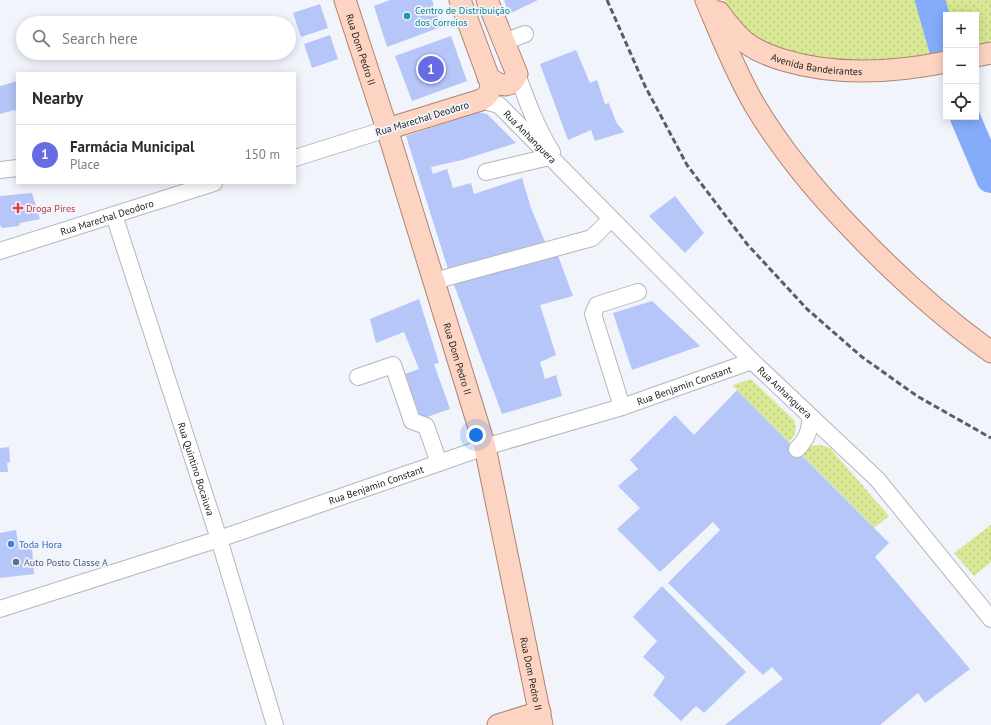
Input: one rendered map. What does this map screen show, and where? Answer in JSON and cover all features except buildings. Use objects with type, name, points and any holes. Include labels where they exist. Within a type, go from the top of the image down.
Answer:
[{"type":"main road","name":"Rua Dom Pedro II","points":[[345,0],[388,128],[485,447],[541,719]]},
{"type":"main road","points":[[460,0],[491,84],[488,97],[481,100]]},
{"type":"main road","name":"Rua Anhanguera","points":[[487,0],[517,74]]},
{"type":"main road","points":[[706,0],[732,60],[754,104],[803,176],[887,266],[924,300],[991,352]]},
{"type":"main road","name":"Avenida Bandeirantes","points":[[711,0],[725,21],[745,42],[770,56],[803,66],[834,70],[870,72],[923,67],[943,63]]},
{"type":"main road","points":[[979,55],[991,53]]},
{"type":"main road","points":[[488,77],[501,86],[509,84],[514,80],[517,74]]},
{"type":"main road","name":"Rua Marechal Deodoro","points":[[388,128],[481,100]]},
{"type":"main road","points":[[498,725],[541,719]]},
{"type":"street","points":[[504,42],[525,34]]},
{"type":"street","name":"Rua Anhanguera","points":[[517,74],[533,115],[547,144],[568,175]]},
{"type":"street","name":"Rua Anhanguera","points":[[481,100],[499,106],[752,361],[877,479],[991,619]]},
{"type":"street","name":"Rua Marechal Deodoro","points":[[296,158],[388,128]]},
{"type":"street","points":[[486,172],[549,156]]},
{"type":"street","points":[[0,170],[16,168]]},
{"type":"street","name":"Rua Marechal Deodoro","points":[[0,251],[211,184]]},
{"type":"street","name":"Rua Quintino Bocaiuva","points":[[114,214],[219,539],[275,725]]},
{"type":"street","points":[[434,281],[592,238],[611,219]]},
{"type":"street","points":[[622,407],[593,314],[597,305],[638,292]]},
{"type":"street","name":"Rua Benjamin Constant","points":[[0,609],[219,539],[485,447],[622,407],[752,361]]},
{"type":"street","points":[[358,377],[393,365],[412,421],[426,426],[439,463]]},
{"type":"street","points":[[811,417],[808,433],[799,446],[821,436],[832,437]]},
{"type":"green space","points":[[724,0],[991,0],[991,40],[987,44],[979,46],[979,12],[943,12],[943,54],[920,59],[829,63],[766,44],[740,27]]},
{"type":"green space","points":[[751,379],[794,420],[795,432],[789,442],[732,385]]},
{"type":"green space","points":[[820,445],[830,448],[889,516],[874,528],[800,453],[810,446]]},
{"type":"green space","points":[[991,525],[991,562],[974,576],[954,553]]},
{"type":"waterway","points":[[930,0],[944,48]]},
{"type":"waterway","points":[[966,120],[991,178]]},
{"type":"railway","points":[[607,0],[645,86],[687,165],[747,244],[807,309],[862,357],[917,396],[991,438]]},
{"type":"place","name":"Centro de Distribuição dos Correios","points":[[407,16]]},
{"type":"place","name":"Farmácia Municipal","points":[[431,69]]},
{"type":"place","name":"Droga Pires","points":[[18,208]]},
{"type":"place","name":"Toda Hora","points":[[11,544]]},
{"type":"place","name":"Auto Posto Classe A","points":[[16,562]]}]
